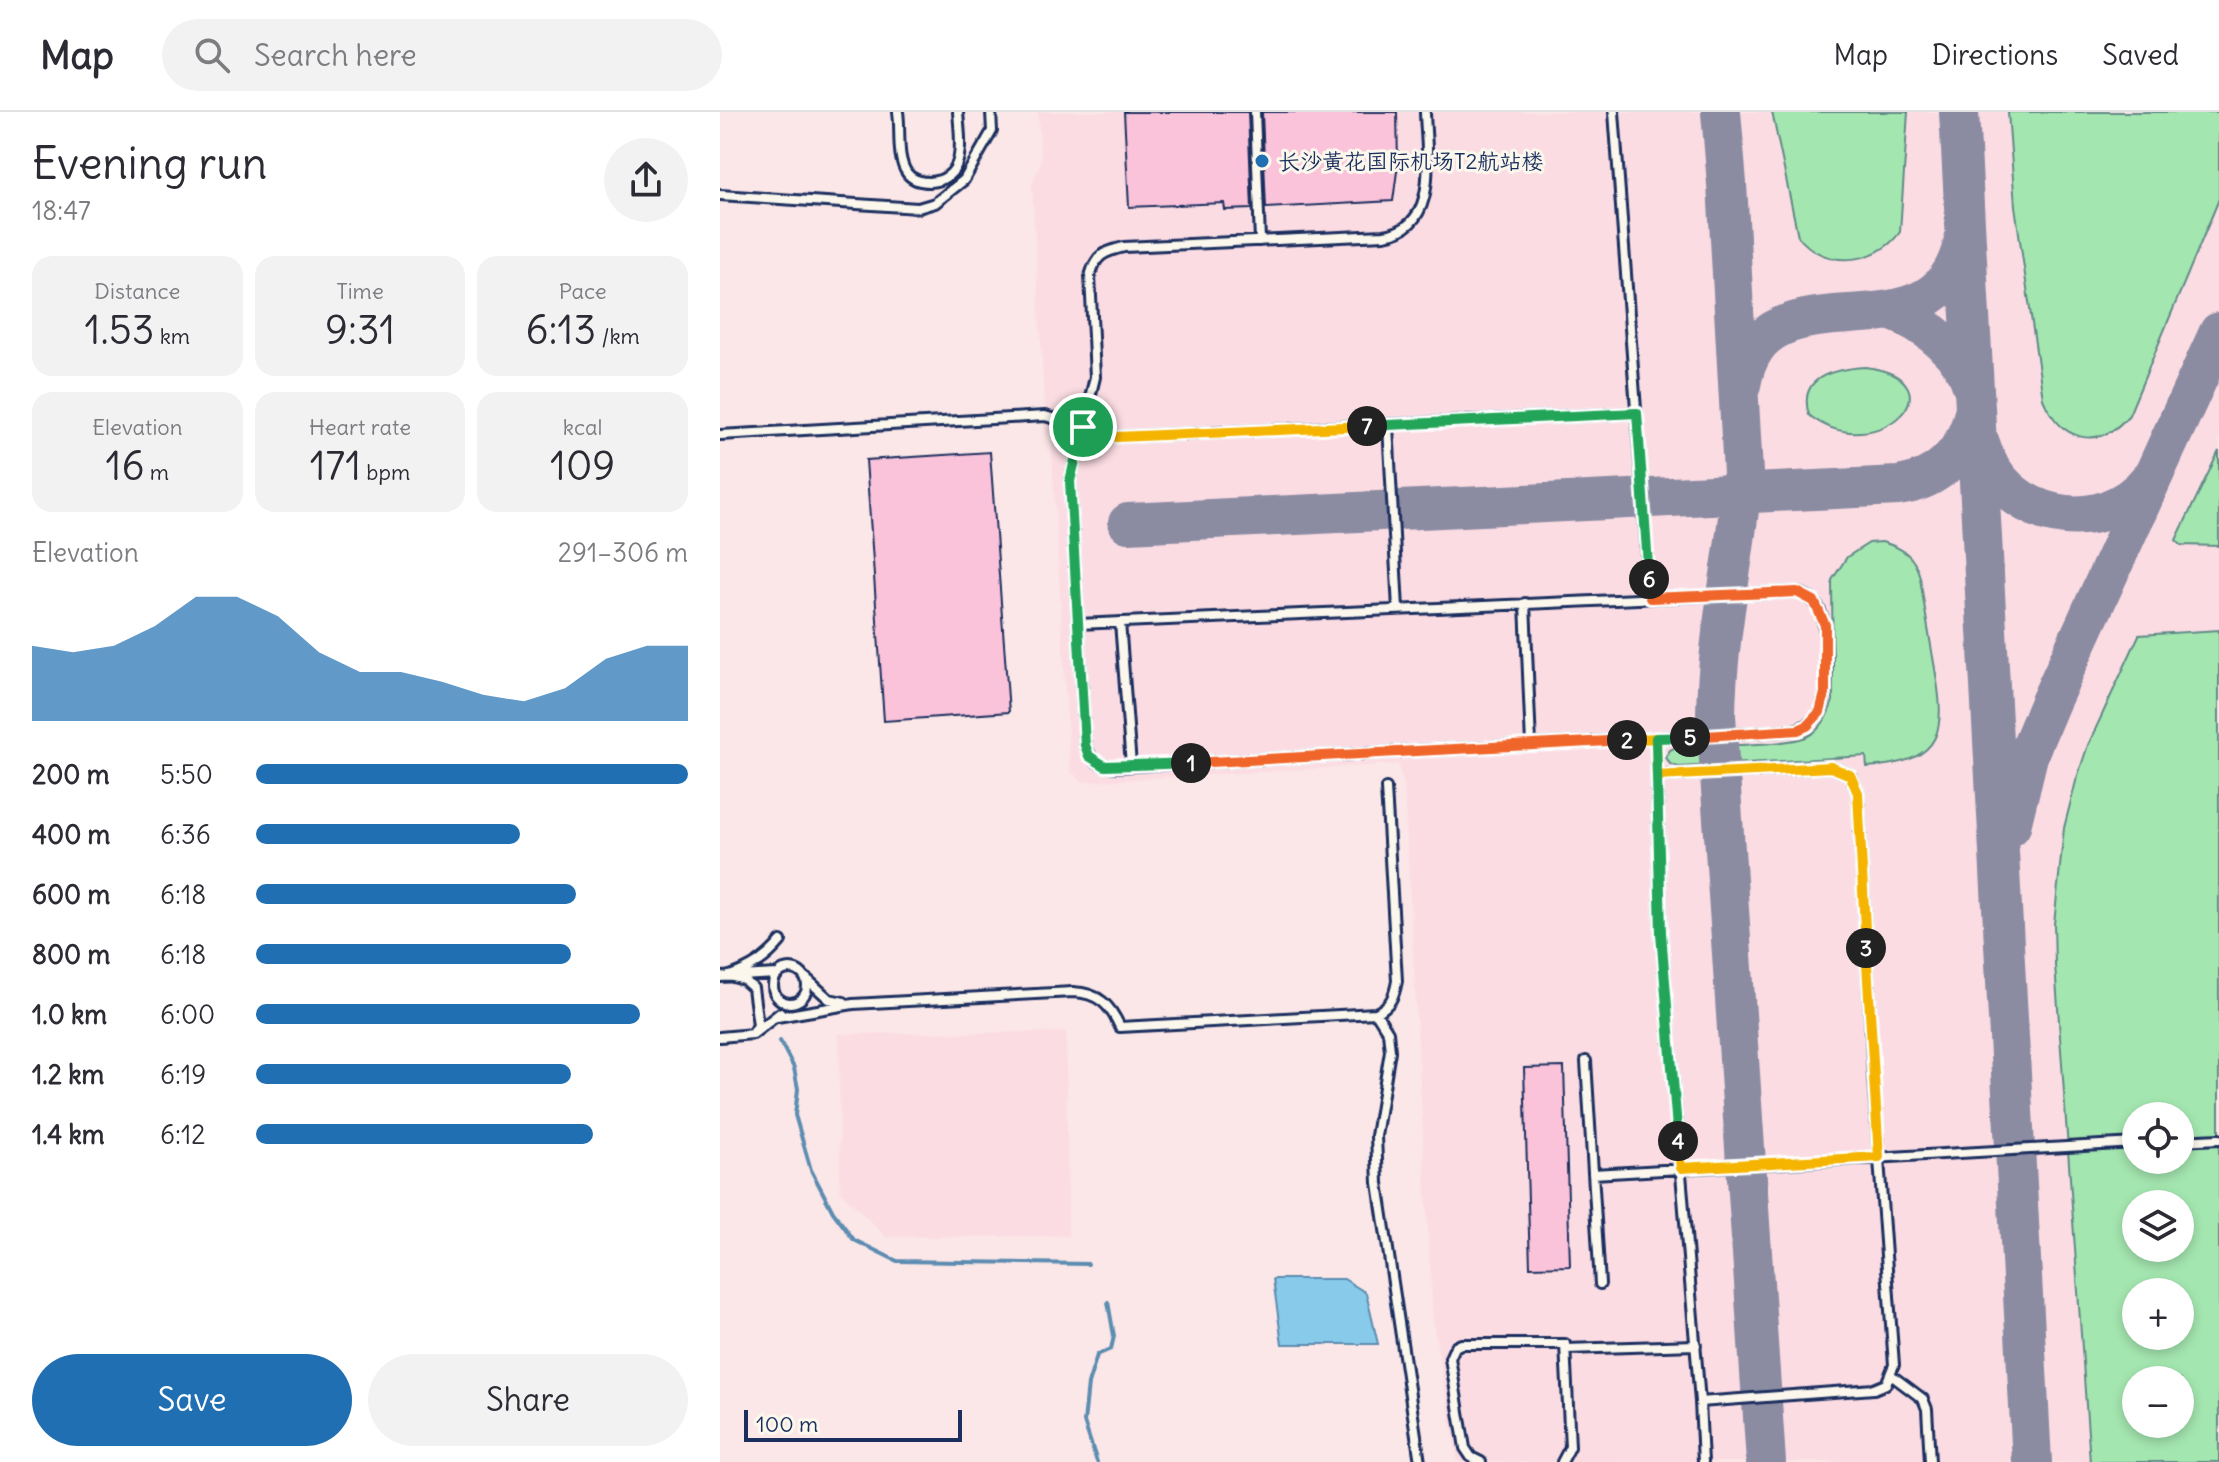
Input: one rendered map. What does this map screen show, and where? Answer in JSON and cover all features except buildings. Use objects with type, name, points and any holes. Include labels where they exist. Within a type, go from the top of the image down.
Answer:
[{"type":"lane","points":[[898,112],[902,162],[908,174],[926,182],[938,181],[958,165],[961,151],[958,112]]},
{"type":"lane","points":[[720,195],[918,208],[926,206],[935,203],[964,180],[992,131],[991,112]]},
{"type":"lane","points":[[1255,112],[1260,241]]},
{"type":"lane","points":[[1078,624],[1797,592],[1814,601],[1825,625],[1824,703],[1807,726],[1789,731],[1131,766],[1105,766],[1089,756],[1085,745],[1078,624],[1070,481],[1095,377],[1090,276],[1094,263],[1102,254],[1124,247],[1384,235],[1404,230],[1421,211],[1425,196],[1425,112]]},
{"type":"lane","points":[[1614,112],[1650,598]]},
{"type":"lane","points":[[720,435],[1045,416],[1117,437],[1637,413]]},
{"type":"lane","points":[[1388,425],[1398,609]]},
{"type":"lane","points":[[1525,603],[1531,745]]},
{"type":"lane","points":[[1120,622],[1131,766]]},
{"type":"lane","points":[[1656,738],[1661,933],[1703,1462]]},
{"type":"lane","points":[[1657,776],[1831,767],[1850,775],[1858,793],[1879,1157],[1895,1354],[1891,1375],[1886,1384],[1874,1389],[1700,1402]]},
{"type":"lane","points":[[777,1017],[853,1004],[1088,993],[1103,1000],[1113,1011],[1120,1027],[1376,1013],[1393,999],[1397,981],[1386,788]]},
{"type":"lane","points":[[724,976],[748,970],[766,959],[781,941]]},
{"type":"lane","points":[[806,1011],[779,1000],[773,990],[774,978],[778,974],[788,969],[803,975],[829,999],[853,1004]]},
{"type":"lane","points":[[724,976],[778,974]]},
{"type":"lane","points":[[720,1037],[753,1034],[777,1017],[804,996],[807,985],[803,975]]},
{"type":"lane","points":[[724,976],[744,980],[753,988],[758,1025],[753,1034]]},
{"type":"lane","points":[[1376,1013],[1388,1032],[1390,1051],[1376,1136],[1378,1183],[1420,1462]]},
{"type":"lane","points":[[1586,1061],[1600,1284]]},
{"type":"lane","points":[[2194,1140],[2219,1139]]},
{"type":"lane","points":[[1593,1174],[2122,1144]]},
{"type":"lane","points":[[1481,1462],[1471,1457],[1465,1448],[1450,1358],[1451,1352],[1461,1344],[1565,1344],[1570,1447],[1562,1462]]},
{"type":"lane","points":[[1566,1349],[1696,1345]]},
{"type":"lane","points":[[1891,1375],[1923,1399],[1927,1409],[1930,1462]]},
{"type":"shaded area","points":[[1038,112],[2219,112],[2219,1462],[1458,1462],[1433,1322],[1404,785],[1398,764],[1083,782],[1070,771],[1051,434],[1046,434],[1032,184],[1041,161]]},
{"type":"shaded area","points":[[1066,1032],[1068,1236],[886,1237],[840,1191],[839,1034]]},
{"type":"green space","points":[[1772,112],[1908,112],[1900,232],[1890,243],[1864,257],[1835,258],[1809,247],[1798,236]]},
{"type":"green space","points":[[2008,112],[2219,112],[2219,199],[2129,415],[2105,434],[2081,437],[2070,432],[2051,413],[2043,399],[2015,206]]},
{"type":"green space","points":[[1865,367],[1894,375],[1908,388],[1909,402],[1900,416],[1883,427],[1860,432],[1835,429],[1809,415],[1808,391],[1821,377]]},
{"type":"green space","points":[[2219,451],[2219,546],[2181,545],[2176,540]]},
{"type":"green space","points":[[1882,542],[1907,554],[1920,577],[1940,707],[1935,738],[1926,750],[1893,764],[1867,767],[1866,756],[1678,767],[1670,764],[1666,757],[1676,747],[1783,742],[1808,736],[1821,726],[1833,701],[1832,580],[1847,557],[1869,543]]},
{"type":"green space","points":[[2219,630],[2219,1462],[2090,1462],[2054,924],[2064,828],[2088,745],[2139,635]]},
{"type":"water","points":[[1273,1279],[1344,1279],[1366,1293],[1378,1344],[1282,1344]]},
{"type":"waterway","points":[[780,1041],[794,1068],[798,1089],[795,1115],[811,1170],[833,1212],[854,1240],[897,1261],[1088,1264]]},
{"type":"waterway","points":[[1097,1462],[1084,1422],[1088,1384],[1097,1355],[1111,1349],[1114,1336],[1108,1302]]},
{"type":"taxiway","points":[[1721,112],[1743,473],[1720,654],[1716,715],[1766,1462]]},
{"type":"taxiway","points":[[1959,112],[2032,1462]]},
{"type":"taxiway","points":[[1741,385],[1756,347],[1781,326],[1814,317],[1887,310],[1921,300],[1948,279],[1964,239]]},
{"type":"taxiway","points":[[1892,311],[1918,323],[1942,341],[1961,363],[1973,388]]},
{"type":"taxiway","points":[[2011,826],[2029,752],[2050,702],[2219,332]]},
{"type":"taxiway","points":[[1128,523],[1898,486],[1926,478],[1948,462],[1964,440],[1974,413]]},
{"type":"taxiway","points":[[1980,443],[1991,469],[2008,490],[2030,504],[2054,513],[2080,515],[2105,511],[2129,499],[2150,479]]},
{"type":"place","name":"长沙黄花国际机场T2航站楼","points":[[1262,161]]},
{"type":"route","points":[[1083,427],[1070,481],[1085,745],[1089,756],[1096,762],[1105,766],[1131,766],[1656,738],[1657,776],[1831,767],[1850,775],[1858,793],[1879,1157],[1681,1168],[1661,933],[1656,738],[1789,731],[1807,726],[1824,703],[1825,625],[1814,601],[1797,592],[1650,598],[1637,413],[1117,437],[1083,427]]}]
